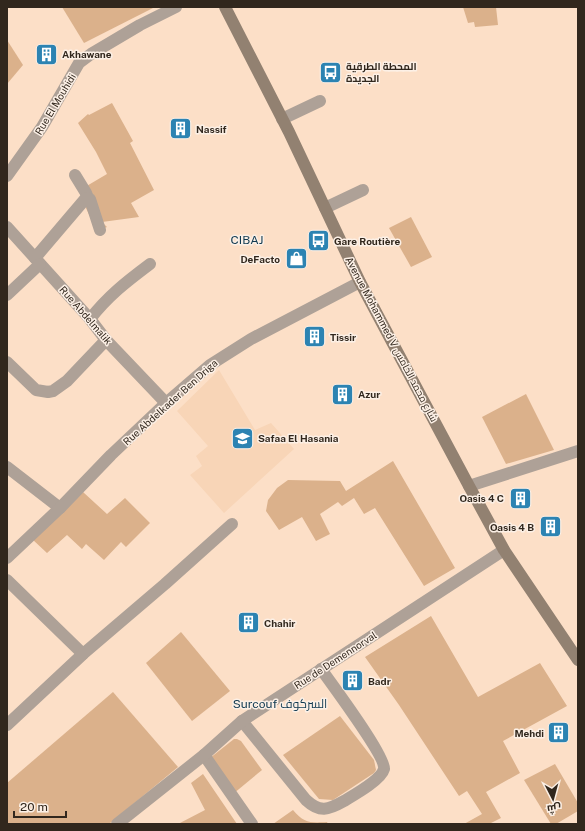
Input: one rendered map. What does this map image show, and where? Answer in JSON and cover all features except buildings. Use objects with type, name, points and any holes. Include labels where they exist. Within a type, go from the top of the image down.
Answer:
[{"type":"street","name":"Rue El Mouhidi","points":[[7,176],[42,127],[79,63],[91,54],[140,25],[176,7]]},
{"type":"street","name":"Avenue Mohammed V شارع محمد الخامس","points":[[225,7],[282,119],[360,282],[469,486],[504,550],[578,660]]},
{"type":"street","points":[[282,119],[320,101]]},
{"type":"street","points":[[7,295],[37,261],[86,199],[86,193],[75,175]]},
{"type":"street","points":[[325,208],[363,190]]},
{"type":"street","points":[[86,199],[90,199],[100,230]]},
{"type":"street","name":"Rue Abdelmalik","points":[[7,227],[90,319],[106,340],[166,403]]},
{"type":"street","points":[[90,319],[113,293],[150,264]]},
{"type":"street","name":"Rue Abdelkader Ben Driga","points":[[9,552],[60,508],[111,455],[166,403],[210,365],[230,351],[360,282]]},
{"type":"street","points":[[7,362],[36,390],[48,392],[53,391],[67,381],[106,340]]},
{"type":"street","points":[[469,486],[578,451]]},
{"type":"street","points":[[7,467],[60,508]]},
{"type":"street","points":[[7,725],[83,654],[232,524]]},
{"type":"street","name":"Rue de Demennorval","points":[[117,824],[204,755],[242,721],[279,698],[321,668],[504,550]]},
{"type":"street","points":[[7,580],[83,654]]},
{"type":"street","points":[[242,721],[306,800],[314,807],[320,810],[336,806],[365,787],[378,778],[384,767],[374,746],[321,668]]},
{"type":"street","points":[[204,755],[252,824]]},
{"type":"shaded area","points":[[62,7],[155,7],[84,43]]},
{"type":"shaded area","points":[[463,7],[496,7],[498,25],[475,27],[474,22],[468,23]]},
{"type":"shaded area","points":[[7,40],[23,65],[7,84]]},
{"type":"shaded area","points":[[112,103],[133,141],[130,143],[154,190],[131,203],[139,217],[102,222],[107,227],[97,231],[84,204],[85,187],[107,174],[96,152],[78,123],[88,114],[89,115]]},
{"type":"shaded area","points":[[411,217],[432,257],[411,267],[389,228]]},
{"type":"shaded area","name":"Safaa El Hasania","points":[[219,370],[255,430],[271,423],[294,449],[224,513],[190,475],[202,466],[196,456],[208,446],[177,411]]},
{"type":"shaded area","points":[[526,394],[554,450],[506,464],[482,417]]},
{"type":"shaded area","points":[[393,461],[455,568],[424,586],[375,508],[364,514],[354,498],[342,506],[338,502],[320,514],[330,534],[316,541],[302,517],[279,530],[266,511],[268,500],[277,488],[288,480],[340,481],[346,491]]},
{"type":"shaded area","points":[[83,492],[107,514],[125,498],[150,523],[126,547],[121,542],[104,560],[86,544],[82,549],[67,535],[47,553],[32,539]]},
{"type":"shaded area","points":[[431,616],[478,697],[540,663],[567,706],[503,741],[520,773],[486,792],[501,818],[489,824],[464,824],[482,814],[467,791],[459,796],[399,705],[365,657]]},
{"type":"shaded area","points":[[181,632],[230,691],[192,721],[146,663]]},
{"type":"shaded area","points":[[113,692],[178,767],[109,824],[7,824],[7,783]]},
{"type":"shaded area","points":[[340,716],[374,760],[376,770],[374,773],[333,800],[319,799],[283,755]]},
{"type":"shaded area","points":[[234,739],[241,741],[262,770],[233,794],[210,758]]},
{"type":"shaded area","points":[[555,764],[578,803],[578,811],[556,824],[551,824],[524,780]]},
{"type":"shaded area","points":[[203,774],[237,824],[178,824],[205,810],[191,783]]},
{"type":"shaded area","points":[[293,810],[304,820],[327,822],[328,824],[273,824]]},
{"type":"place","name":"Akhawane","points":[[46,54]]},
{"type":"place","name":"المحطة الطرقية الجديدة","points":[[331,72]]},
{"type":"place","name":"Nassif","points":[[180,129]]},
{"type":"place","name":"Gare Routière","points":[[318,241]]},
{"type":"place","name":"DeFacto","points":[[296,259]]},
{"type":"place","name":"Tissir","points":[[314,337]]},
{"type":"place","name":"Azur","points":[[342,394]]},
{"type":"place","name":"Safaa El Hasania","points":[[243,438]]},
{"type":"place","name":"Oasis 4 C","points":[[520,498]]},
{"type":"place","name":"Oasis 4 B","points":[[550,527]]},
{"type":"place","name":"Chahir","points":[[249,623]]},
{"type":"place","name":"Badr","points":[[353,681]]},
{"type":"place","name":"Mehdi","points":[[559,733]]},
{"type":"district","name":"CIBAJ","points":[[247,240]]},
{"type":"district","name":"Surcouf السركوف","points":[[280,704]]}]
